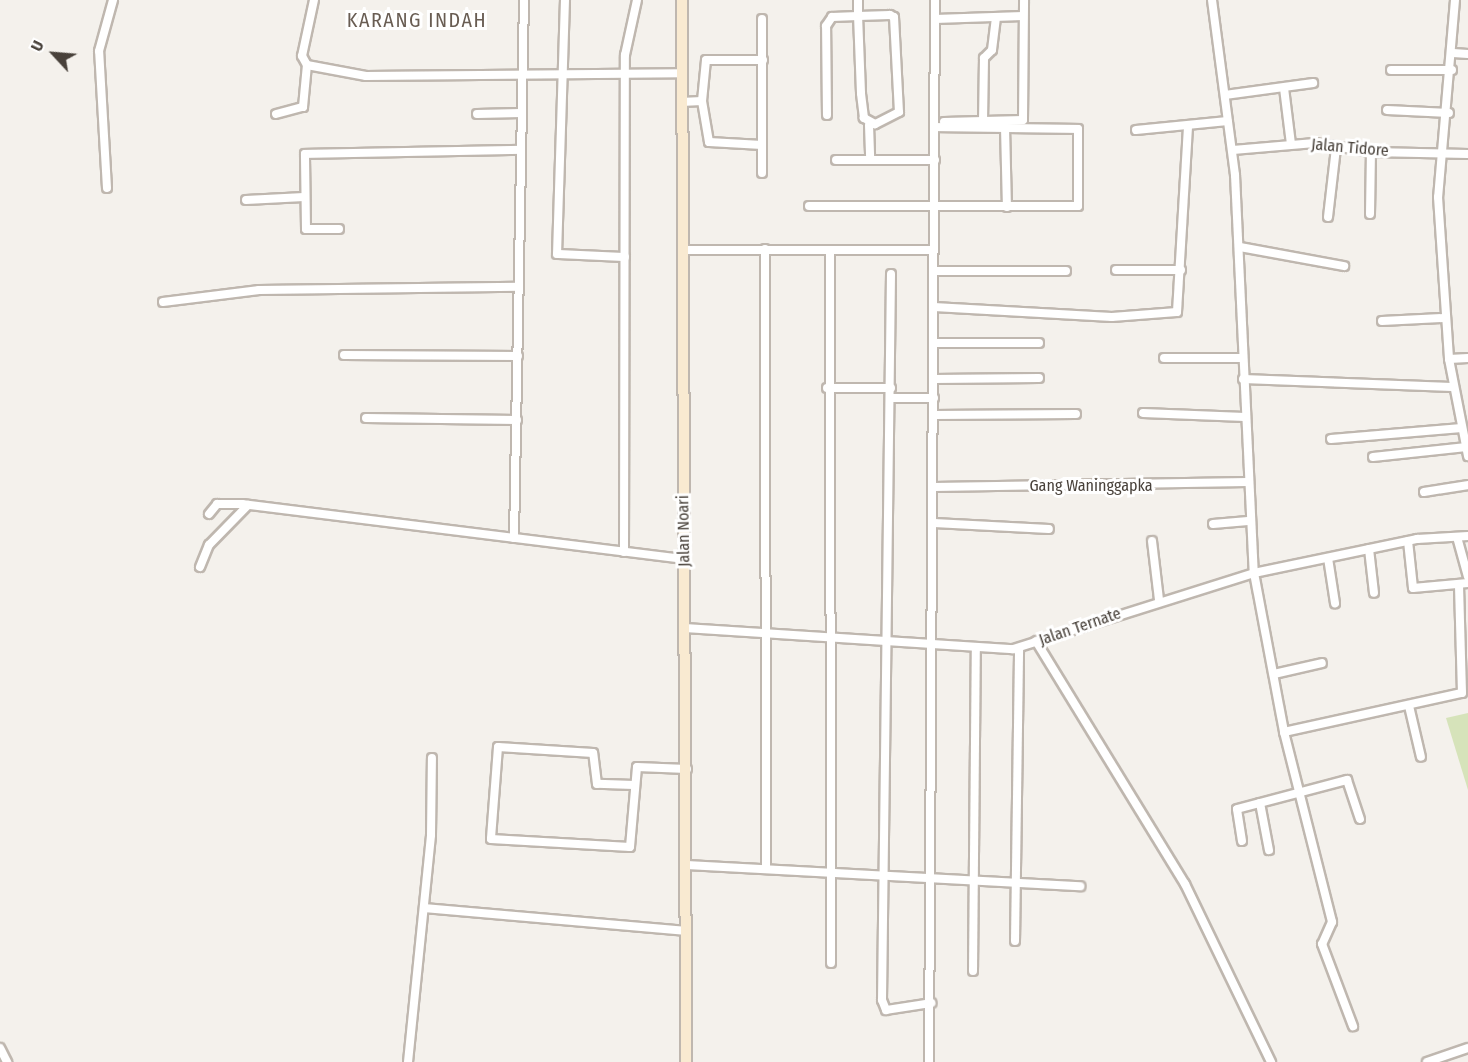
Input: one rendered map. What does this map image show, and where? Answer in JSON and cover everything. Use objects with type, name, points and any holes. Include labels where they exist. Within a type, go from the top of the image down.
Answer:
[{"type":"street","points":[[107,188],[99,51],[113,0]]},
{"type":"street","points":[[276,114],[303,107],[307,65],[302,57],[314,0]]},
{"type":"street","points":[[514,538],[519,150],[524,0]]},
{"type":"street","points":[[566,0],[560,75],[557,254],[625,257]]},
{"type":"street","points":[[624,552],[627,30],[637,0]]},
{"type":"street","name":"Jalan Noari","points":[[682,0],[687,769],[686,1062]]},
{"type":"street","points":[[858,0],[862,107],[869,125],[870,159]]},
{"type":"street","points":[[929,1062],[934,523],[935,0]]},
{"type":"street","points":[[935,124],[1024,118],[1024,0]]},
{"type":"street","points":[[1212,0],[1233,150],[1240,246],[1243,379],[1254,573],[1297,793],[1332,922],[1322,944],[1353,1026]]},
{"type":"street","points":[[1373,457],[1467,451],[1452,387],[1444,318],[1438,197],[1449,113],[1455,0]]},
{"type":"street","points":[[936,19],[1023,14]]},
{"type":"street","points":[[827,115],[826,24],[832,17],[890,15],[895,21],[899,112],[869,125]]},
{"type":"street","points":[[983,122],[984,58],[992,50],[996,17]]},
{"type":"street","points":[[762,19],[762,172]]},
{"type":"street","points":[[1453,53],[1468,54]]},
{"type":"street","points":[[762,145],[709,142],[702,101],[706,60],[763,60]]},
{"type":"street","points":[[307,65],[366,76],[682,73]]},
{"type":"street","points":[[1391,70],[1452,70]]},
{"type":"street","points":[[1225,95],[1313,83]]},
{"type":"street","points":[[1284,88],[1291,144]]},
{"type":"street","points":[[681,102],[702,101]]},
{"type":"street","points":[[1387,110],[1449,113]]},
{"type":"street","points":[[477,114],[521,113]]},
{"type":"street","points":[[1136,130],[1228,121]]},
{"type":"street","points":[[808,206],[1078,206],[1080,133],[935,124]]},
{"type":"street","points":[[934,307],[1112,316],[1172,313],[1179,310],[1188,126]]},
{"type":"street","points":[[1005,127],[1007,207]]},
{"type":"street","name":"Jalan Tidore","points":[[1233,150],[1291,144],[1371,152],[1444,151],[1468,154]]},
{"type":"street","points":[[1328,217],[1336,148]]},
{"type":"street","points":[[339,228],[306,230],[305,154],[519,150]]},
{"type":"street","points":[[1370,214],[1371,152]]},
{"type":"street","points":[[836,160],[935,160]]},
{"type":"street","points":[[246,200],[304,197]]},
{"type":"street","points":[[1240,246],[1344,266]]},
{"type":"street","points":[[765,249],[769,634],[766,869]]},
{"type":"street","points":[[682,250],[934,250]]},
{"type":"street","points":[[830,250],[826,388],[830,638],[831,963]]},
{"type":"street","points":[[934,270],[1066,271]]},
{"type":"street","points":[[1116,270],[1181,270]]},
{"type":"street","points":[[891,274],[883,1009],[931,1003]]},
{"type":"street","points":[[163,302],[260,290],[519,287]]},
{"type":"street","points":[[1382,321],[1444,318]]},
{"type":"street","points":[[934,343],[1039,343]]},
{"type":"street","points":[[344,354],[518,356]]},
{"type":"street","points":[[1164,358],[1243,358]]},
{"type":"street","points":[[1449,359],[1468,358]]},
{"type":"street","points":[[934,380],[1039,378]]},
{"type":"street","points":[[1243,379],[1452,387]]},
{"type":"street","points":[[826,388],[891,388]]},
{"type":"street","points":[[891,398],[933,398]]},
{"type":"street","points":[[1143,413],[1245,417]]},
{"type":"street","points":[[934,415],[1076,414]]},
{"type":"street","points":[[366,418],[517,420]]},
{"type":"street","points":[[1331,439],[1462,428]]},
{"type":"street","name":"Gang Waninggapka","points":[[934,487],[1248,482]]},
{"type":"street","points":[[1424,492],[1468,485]]},
{"type":"street","points":[[209,514],[221,503],[248,505],[685,559]]},
{"type":"street","points":[[200,567],[209,545],[248,505]]},
{"type":"street","points":[[1213,524],[1251,521]]},
{"type":"street","points":[[934,523],[1048,529]]},
{"type":"street","name":"Jalan Ternate","points":[[685,628],[976,648],[1019,648],[1159,600],[1254,573],[1408,541],[1468,536]]},
{"type":"street","points":[[1457,537],[1468,577]]},
{"type":"street","points":[[1152,541],[1159,600]]},
{"type":"street","points":[[1408,541],[1413,588],[1468,583]]},
{"type":"street","points":[[1369,549],[1374,593]]},
{"type":"street","points":[[1328,558],[1335,603]]},
{"type":"street","points":[[1284,732],[1409,706],[1464,690],[1458,585]]},
{"type":"street","points":[[1036,641],[1194,901],[1271,1062]]},
{"type":"street","points":[[973,971],[972,880],[976,648]]},
{"type":"street","points":[[1015,941],[1019,648]]},
{"type":"street","points":[[1274,674],[1322,663]]},
{"type":"street","points":[[1409,706],[1421,757]]},
{"type":"street","points":[[634,785],[597,784],[594,753],[500,746],[491,839],[630,847],[634,785],[638,766],[687,769]]},
{"type":"street","points":[[408,1062],[425,908],[432,758]]},
{"type":"street","points":[[1242,841],[1236,810],[1349,780],[1360,819]]},
{"type":"street","points":[[1260,803],[1269,850]]},
{"type":"street","points":[[686,865],[1080,886]]},
{"type":"street","points":[[425,908],[686,931]]},
{"type":"street","points":[[0,1048],[7,1062]]},
{"type":"street","points":[[1427,1062],[1468,1048]]},
{"type":"green space","points":[[1468,713],[1468,790],[1446,718]]},
{"type":"district","name":"KARANG INDAH","points":[[417,20]]}]
